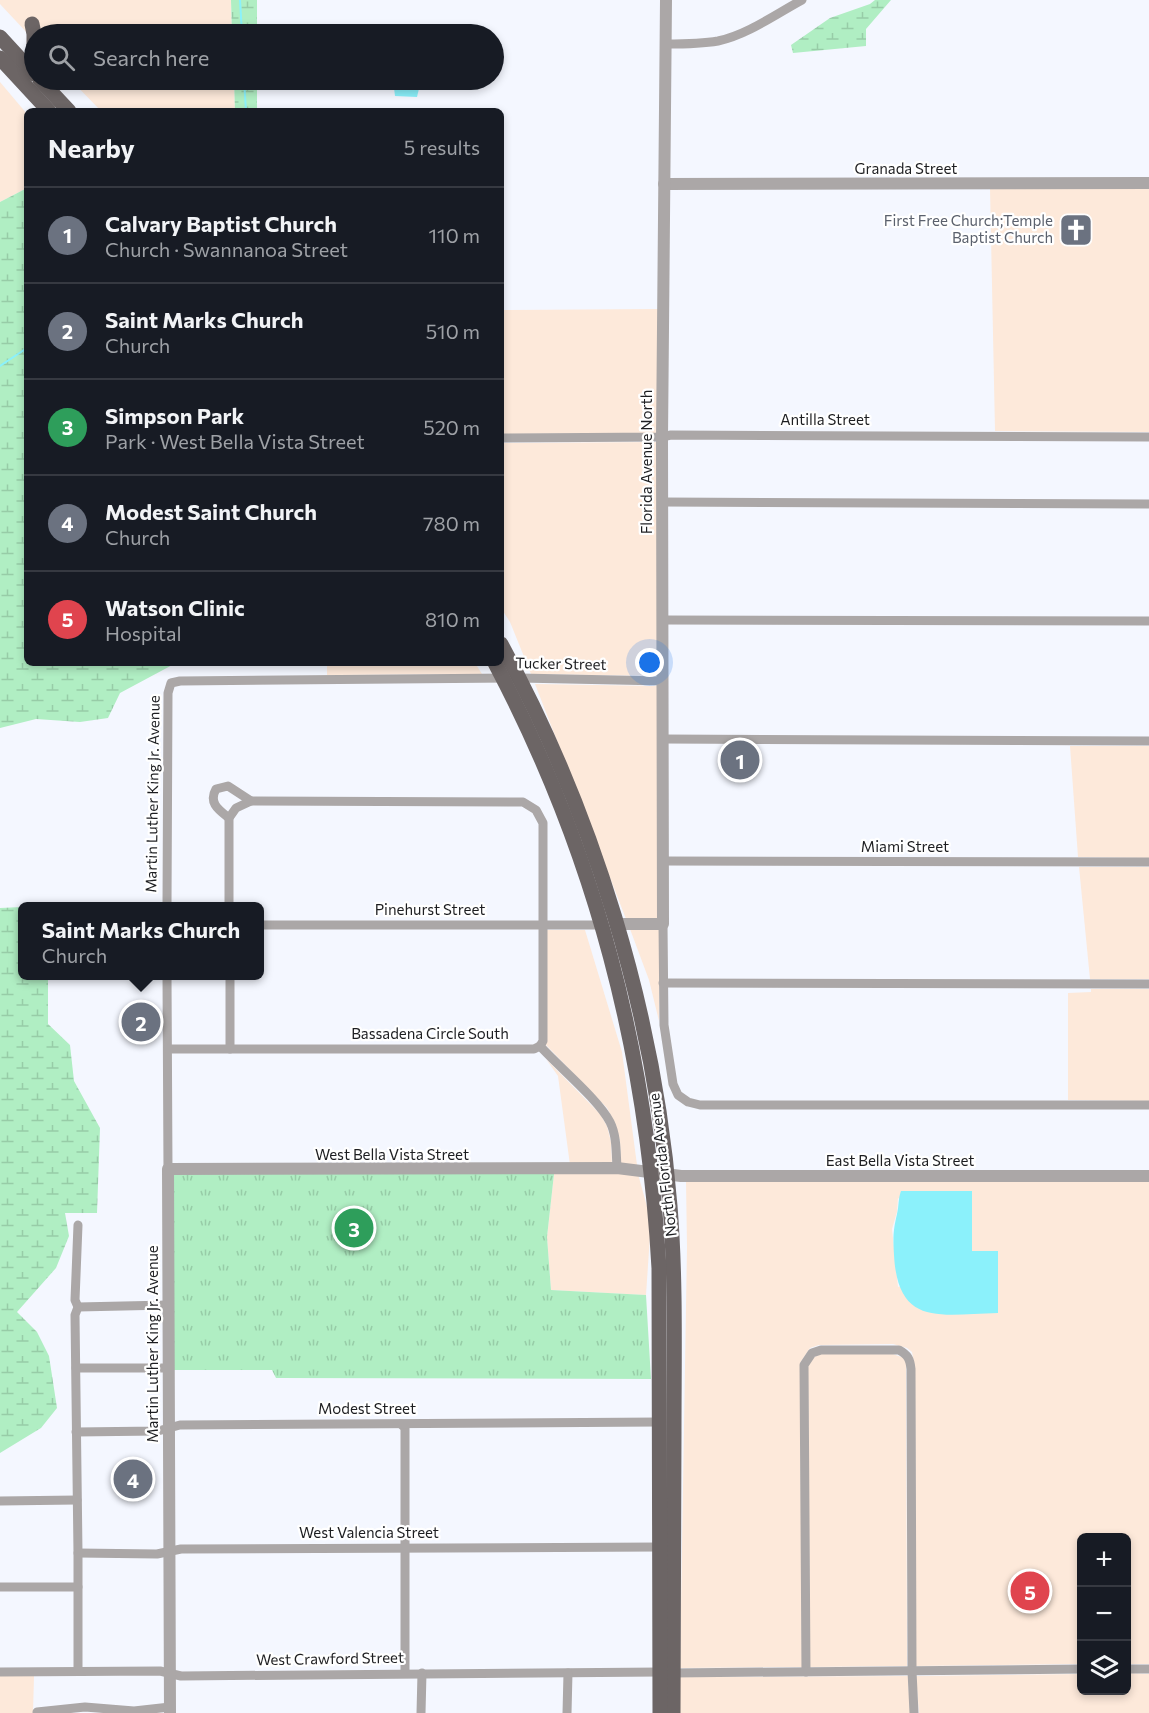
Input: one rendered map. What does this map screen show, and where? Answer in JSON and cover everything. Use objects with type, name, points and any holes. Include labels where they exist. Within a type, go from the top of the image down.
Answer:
[{"type":"main road","points":[[3,50],[24,66]]},
{"type":"main road","points":[[3,50],[24,78]]},
{"type":"main road","points":[[33,90],[47,108]]},
{"type":"main road","points":[[50,90],[68,108]]},
{"type":"main road","points":[[61,90],[67,96],[70,108]]},
{"type":"main road","name":"North Florida Avenue","points":[[504,649],[540,719],[574,801],[609,925],[643,1107],[659,1172],[673,1264],[674,1511],[667,1672],[660,1713]]},
{"type":"main road","name":"North Florida Avenue","points":[[497,666],[526,722],[561,804],[590,885],[609,925]]},
{"type":"main road","name":"North Florida Avenue","points":[[659,1172],[660,1554],[667,1672],[674,1713]]},
{"type":"main road","points":[[659,1422],[666,1426],[667,1488],[674,1511]]},
{"type":"main road","points":[[666,1713],[667,1672]]},
{"type":"street","name":"Florida Avenue North","points":[[663,924],[662,437],[666,0]]},
{"type":"street","points":[[666,44],[694,44],[719,40],[741,33],[802,0]]},
{"type":"street","name":"Granada Street","points":[[664,184],[1149,183]]},
{"type":"street","name":"Antilla Street","points":[[504,438],[681,435],[1149,437]]},
{"type":"street","points":[[663,502],[1149,504]]},
{"type":"street","points":[[663,620],[1149,621]]},
{"type":"street","name":"Tucker Street","points":[[171,683],[180,681],[503,678],[663,681]]},
{"type":"street","name":"Martin Luther King Jr. Avenue","points":[[167,902],[168,693],[171,683]]},
{"type":"street","points":[[663,739],[1149,741]]},
{"type":"street","points":[[229,819],[213,802],[216,789],[228,786],[250,801]]},
{"type":"street","points":[[229,902],[229,819],[236,808],[250,801],[524,802],[536,810],[543,823],[543,1041],[540,1046],[607,1117],[615,1142],[617,1168]]},
{"type":"street","name":"Miami Street","points":[[662,861],[1149,862]]},
{"type":"street","points":[[663,924],[664,1025],[673,1084],[678,1095],[688,1102],[700,1105],[1149,1105]]},
{"type":"street","name":"Pinehurst Street","points":[[264,925],[663,924]]},
{"type":"street","name":"Martin Luther King Jr. Avenue","points":[[167,980],[170,1710]]},
{"type":"street","points":[[230,980],[230,1049]]},
{"type":"street","points":[[663,983],[1149,984]]},
{"type":"street","name":"Bassadena Circle South","points":[[168,1049],[534,1049],[540,1046]]},
{"type":"street","name":"West Bella Vista Street","points":[[168,1169],[617,1168],[659,1172]]},
{"type":"street","name":"East Bella Vista Street","points":[[659,1172],[681,1176],[763,1177],[1149,1176]]},
{"type":"street","points":[[78,1225],[75,1300],[78,1306],[75,1315],[78,1671]]},
{"type":"street","points":[[78,1306],[168,1305]]},
{"type":"street","points":[[806,1672],[804,1365],[810,1355],[820,1350],[899,1350],[910,1360],[911,1369],[914,1713]]},
{"type":"street","points":[[76,1368],[169,1368]]},
{"type":"street","name":"Modest Street","points":[[76,1432],[158,1431],[180,1425],[659,1422]]},
{"type":"street","points":[[401,1424],[405,1428],[405,1673]]},
{"type":"street","points":[[0,1501],[77,1500]]},
{"type":"street","name":"West Valencia Street","points":[[78,1553],[157,1554],[181,1549],[405,1548],[660,1554]]},
{"type":"street","points":[[0,1587],[78,1587]]},
{"type":"street","name":"West Crawford Street","points":[[0,1672],[160,1671],[181,1676],[1077,1669]]},
{"type":"street","points":[[1131,1669],[1149,1669]]},
{"type":"street","points":[[421,1713],[422,1673]]},
{"type":"street","points":[[567,1713],[568,1673]]},
{"type":"street","points":[[37,1712],[85,1707],[134,1711],[170,1710]]},
{"type":"shaded area","points":[[0,0],[231,0],[232,24],[24,24],[24,30],[0,4]]},
{"type":"shaded area","points":[[0,82],[24,110],[24,190],[0,202]]},
{"type":"shaded area","points":[[81,90],[234,90],[235,108],[98,108]]},
{"type":"shaded area","points":[[990,188],[1149,188],[1149,432],[995,431]]},
{"type":"shaded area","points":[[659,309],[658,433],[504,434],[504,310]]},
{"type":"shaded area","points":[[658,442],[658,676],[531,674],[504,613],[504,443]]},
{"type":"shaded area","points":[[327,666],[477,666],[482,674],[327,675]]},
{"type":"shaded area","points":[[535,684],[658,686],[659,919],[626,919]]},
{"type":"shaded area","points":[[1070,746],[1149,746],[1149,858],[1078,857]]},
{"type":"shaded area","points":[[1079,867],[1149,867],[1149,979],[1090,979]]},
{"type":"shaded area","points":[[630,929],[659,929],[659,1021],[649,980]]},
{"type":"shaded area","points":[[547,930],[585,930],[622,1052],[637,1165],[621,1164],[620,1141],[615,1123],[607,1108],[546,1045]]},
{"type":"shaded area","points":[[1091,989],[1149,989],[1149,1101],[1068,1100],[1068,993],[1091,992]]},
{"type":"shaded area","points":[[546,1059],[600,1114],[607,1126],[611,1142],[612,1164],[570,1165],[558,1076]]},
{"type":"shaded area","points":[[554,1174],[638,1174],[651,1221],[646,1295],[551,1290],[547,1237]]},
{"type":"shaded area","points":[[686,1181],[1149,1181],[1149,1664],[1131,1664],[1131,1533],[1077,1533],[1077,1664],[916,1666],[915,1368],[912,1352],[893,1344],[819,1345],[810,1348],[800,1363],[802,1667],[680,1668],[687,1247]],"holes":[[[898,1198],[972,1251],[998,1251],[898,1287],[892,1229]]]},
{"type":"shaded area","points":[[821,1354],[893,1354],[904,1358],[906,1362],[907,1666],[810,1667],[808,1366],[814,1357]]},
{"type":"shaded area","points":[[1131,1673],[1149,1674],[1149,1713],[919,1713],[916,1676],[1077,1674],[1077,1695],[1131,1695]]},
{"type":"shaded area","points":[[0,1676],[34,1676],[33,1713],[0,1713]]},
{"type":"shaded area","points":[[908,1676],[910,1713],[679,1713],[679,1677]]},
{"type":"green space","points":[[231,0],[257,0],[257,24],[232,24]]},
{"type":"green space","points":[[875,0],[891,0],[866,29],[866,46],[793,53],[791,45],[830,18],[870,4]]},
{"type":"green space","points":[[234,90],[257,90],[257,108],[235,108]]},
{"type":"green space","points":[[24,190],[24,666],[170,666],[120,693],[108,718],[80,722],[36,719],[0,728],[0,202]]},
{"type":"green space","points":[[18,907],[18,980],[48,980],[48,1024],[70,1045],[74,1081],[100,1128],[97,1213],[65,1213],[69,1236],[56,1268],[17,1312],[37,1332],[49,1356],[57,1408],[41,1428],[0,1453],[0,908]]},
{"type":"green space","points":[[172,1174],[554,1174],[547,1237],[551,1290],[646,1295],[651,1379],[276,1378],[272,1370],[173,1370]]},
{"type":"water","points":[[394,90],[419,90],[417,97],[395,96]]},
{"type":"water","points":[[901,1191],[972,1191],[972,1251],[998,1251],[998,1313],[958,1315],[926,1312],[914,1306],[904,1295],[897,1278],[893,1243]]},
{"type":"waterway","points":[[240,0],[241,24]]},
{"type":"waterway","points":[[245,90],[246,108]]},
{"type":"waterway","points":[[0,366],[24,350]]},
{"type":"place","name":"First Free Church;Temple Baptist Church","points":[[1076,230]]},
{"type":"place","name":"Calvary Baptist Church","points":[[740,760]]},
{"type":"place","name":"Saint Marks Church","points":[[141,1022]]},
{"type":"place","name":"Simpson Park","points":[[354,1228]]},
{"type":"place","name":"Modest Saint Church","points":[[133,1479]]},
{"type":"place","name":"Watson Clinic","points":[[1030,1591]]}]
